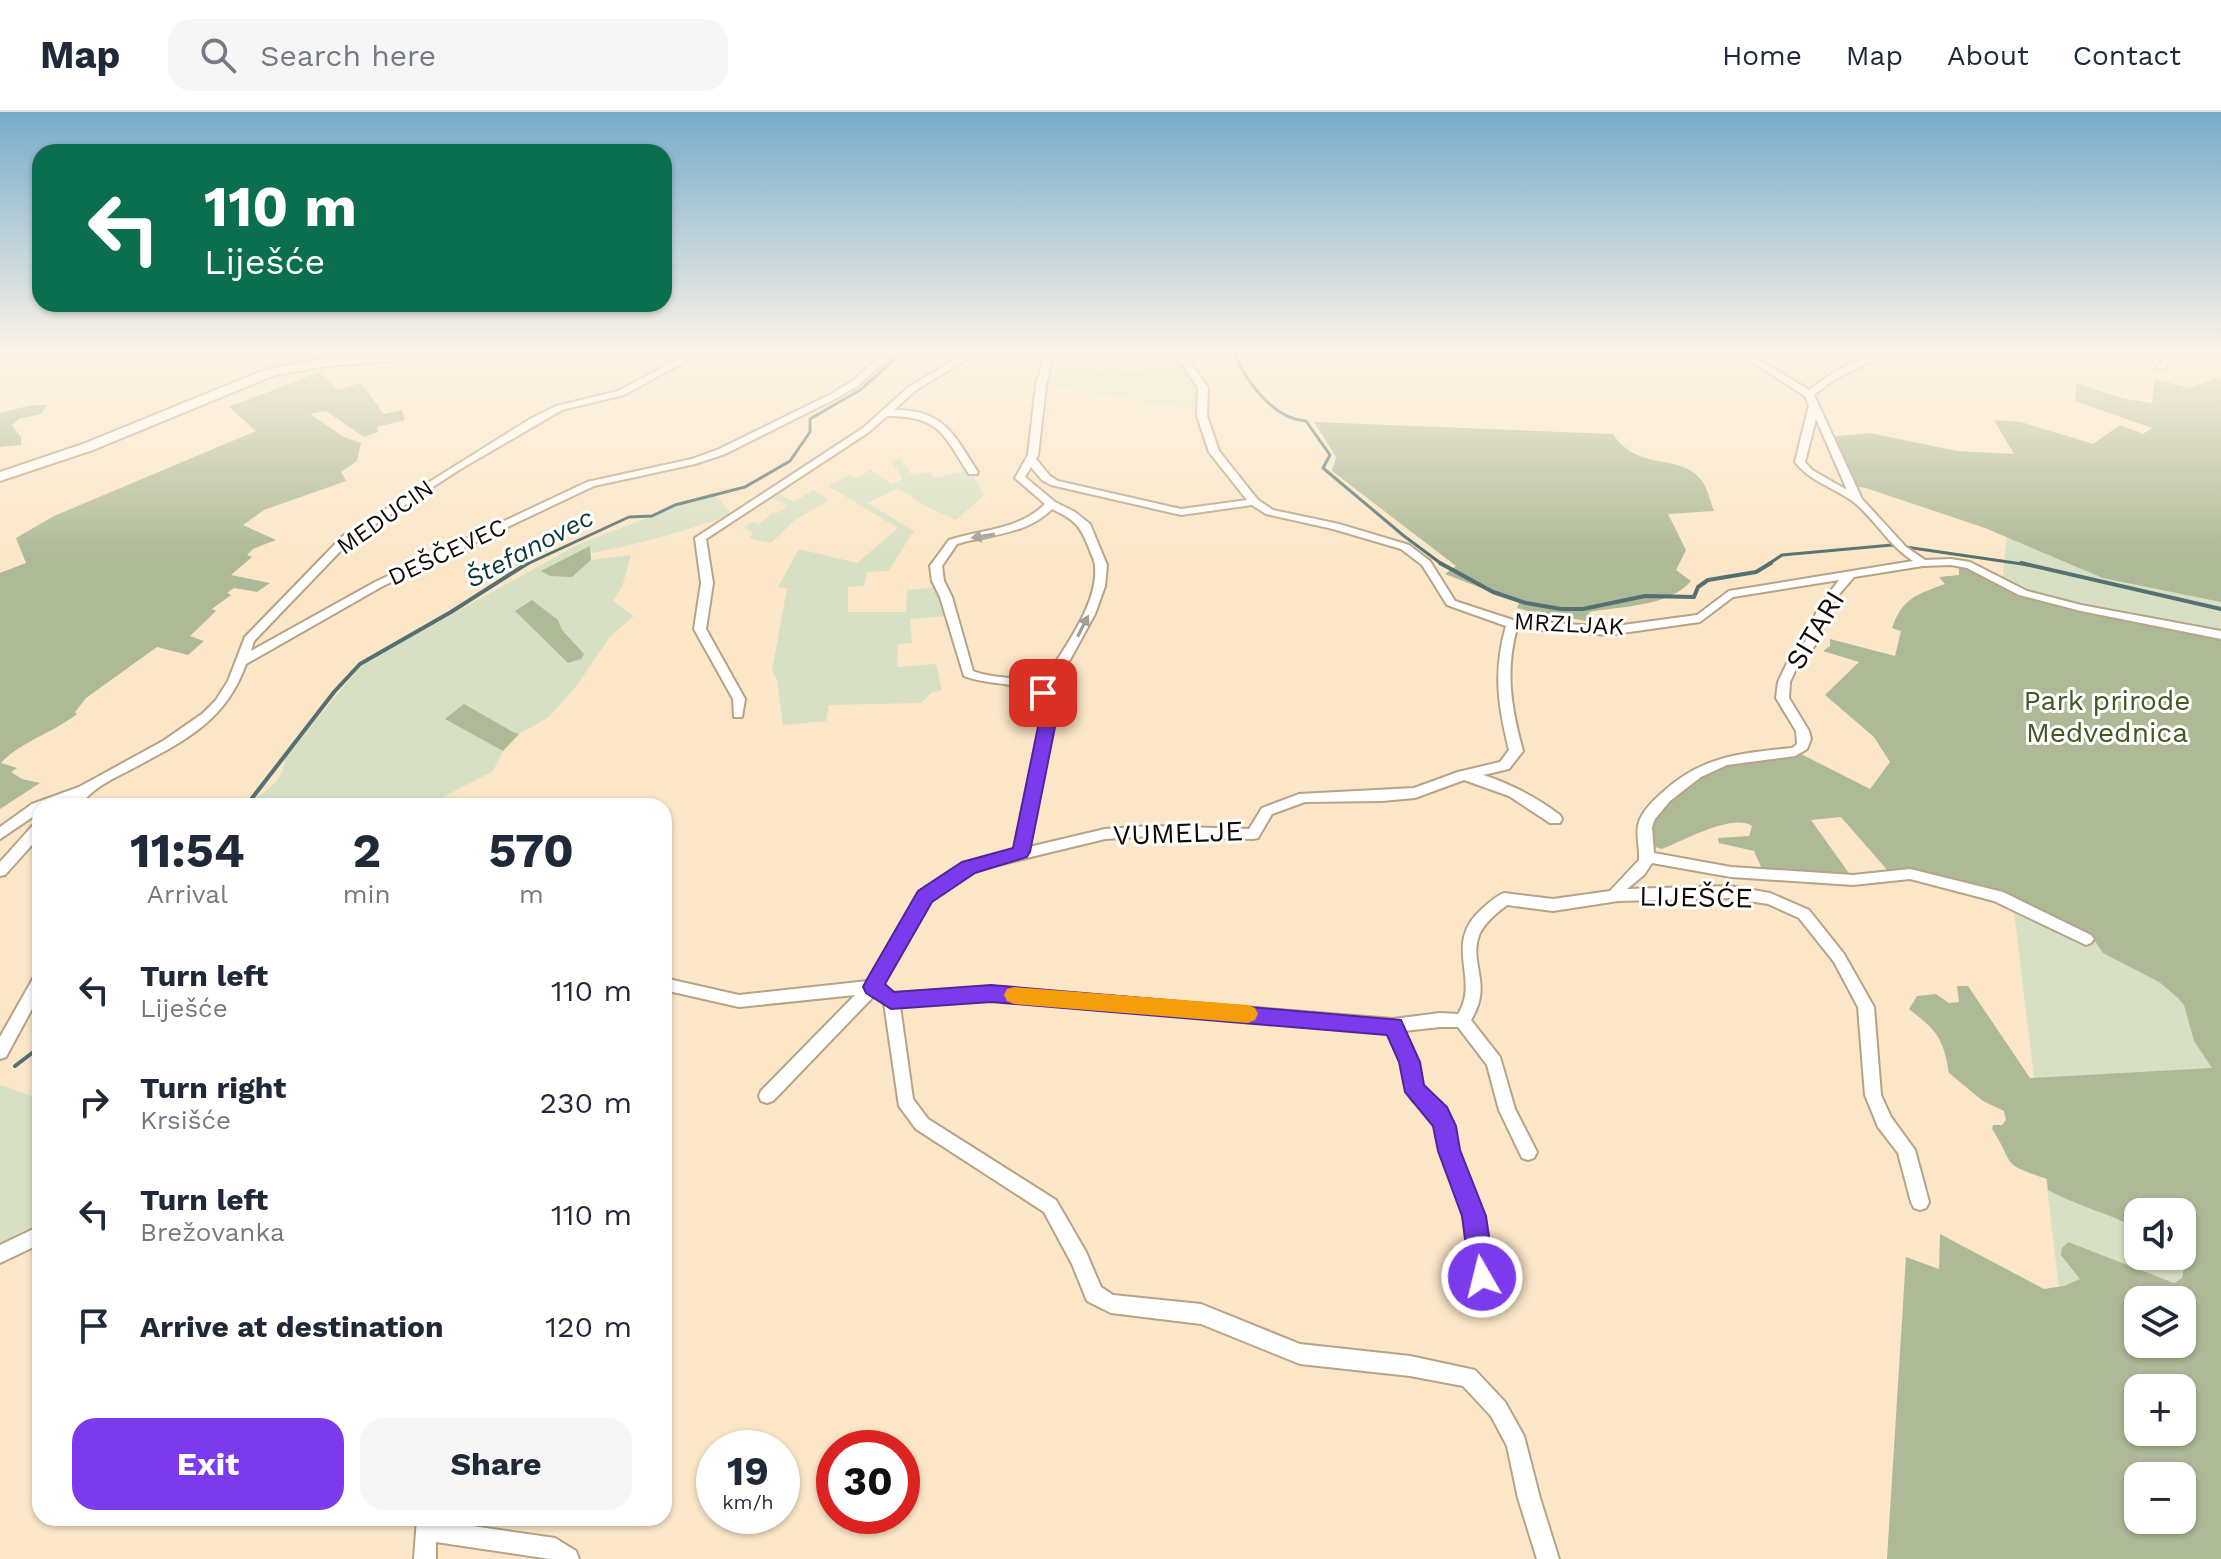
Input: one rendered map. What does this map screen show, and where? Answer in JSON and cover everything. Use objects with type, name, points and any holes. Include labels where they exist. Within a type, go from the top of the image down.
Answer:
[{"type":"main road","points":[[0,477],[148,423]]},
{"type":"street","name":"MEDUCIN","points":[[242,661],[249,640],[336,550],[369,522],[531,423]]},
{"type":"street","name":"DEŠČEVEC","points":[[242,661],[379,584],[591,484],[695,461],[721,452],[780,423]]},
{"type":"street","points":[[738,714],[739,699],[700,629],[707,583],[700,538],[873,423]]},
{"type":"street","points":[[937,423],[973,472]]},
{"type":"street","points":[[767,1096],[873,987],[925,897],[969,867],[1021,852],[1046,727],[1043,693],[1048,679],[1065,658],[1089,614],[1099,586],[1101,565],[1086,526],[1051,504],[1020,478],[1031,460],[1035,423]]},
{"type":"street","name":"MRZLJAK","points":[[1204,423],[1214,452],[1254,502],[1270,512],[1335,526],[1405,547],[1426,563],[1451,603],[1512,624],[1608,631],[1700,618],[1729,594],[1923,563],[1951,562],[1970,565],[2023,593],[2221,635]]},
{"type":"street","points":[[1812,423],[1802,446],[1800,462],[1808,472],[1841,488],[1857,500],[1898,544],[1923,563]]},
{"type":"street","points":[[1820,423],[1857,500]]},
{"type":"street","points":[[1031,460],[1046,478],[1055,483],[1181,512],[1254,502]]},
{"type":"street","points":[[1043,693],[1027,682],[991,680],[968,673],[936,566],[953,542],[1019,528],[1041,517],[1051,504]]},
{"type":"street","name":"SITARI","points":[[1647,857],[1644,838],[1650,813],[1694,775],[1714,763],[1732,758],[1795,752],[1802,748],[1804,731],[1784,707],[1782,690],[1791,663],[1808,648],[1827,603],[1851,574]]},
{"type":"street","name":"VUMELJE","points":[[1021,852],[1105,834],[1151,831],[1253,834],[1267,811],[1304,797],[1415,793],[1463,775],[1504,766],[1516,751],[1502,697],[1502,655],[1512,624]]},
{"type":"street","points":[[62,798],[84,790],[168,744],[207,717],[221,703],[242,661]]},
{"type":"street","points":[[1463,775],[1485,779],[1531,800],[1555,819]]},
{"type":"street","points":[[77,798],[84,790]]},
{"type":"street","points":[[0,834],[32,811]]},
{"type":"street","points":[[0,871],[32,836]]},
{"type":"street","points":[[1618,895],[1617,890],[1644,865],[1647,857],[1731,872],[1853,880],[1910,874],[1998,896],[2086,939]]},
{"type":"street","name":"LIJEŠĆE","points":[[1462,1021],[1470,1011],[1474,997],[1467,947],[1470,935],[1477,921],[1504,899],[1553,905],[1618,895],[1748,893],[1804,914],[1839,958],[1866,1007],[1873,1095],[1884,1122],[1906,1150],[1920,1202]]},
{"type":"street","points":[[672,986],[739,1001],[873,987],[891,1000],[991,993],[1393,1026],[1440,1020],[1462,1021],[1494,1062],[1507,1110],[1528,1152]]},
{"type":"street","points":[[0,1052],[32,994]]},
{"type":"street","points":[[891,1000],[905,1101],[922,1124],[1050,1206],[1079,1258],[1094,1294],[1111,1304],[1201,1314],[1300,1354],[1410,1366],[1468,1377],[1498,1409],[1517,1443],[1529,1498],[1548,1559]]},
{"type":"street","points":[[1393,1026],[1410,1062],[1413,1086],[1418,1095],[1439,1114],[1444,1126],[1449,1151],[1474,1216],[1482,1277]]},
{"type":"street","points":[[0,1254],[32,1239]]},
{"type":"street","points":[[425,1559],[427,1526]]},
{"type":"street","points":[[437,1526],[555,1549],[568,1559]]},
{"type":"green space","points":[[0,423],[15,423],[12,425],[21,437],[21,445],[0,447]]},
{"type":"green space","points":[[246,423],[323,423],[344,437],[361,443],[357,461],[341,472],[346,481],[264,510],[243,525],[276,540],[253,549],[247,555],[252,557],[231,575],[270,583],[257,592],[234,588],[227,593],[231,595],[212,609],[216,611],[190,636],[204,641],[188,655],[157,647],[86,698],[75,712],[77,714],[10,755],[1,763],[17,768],[11,772],[22,779],[40,783],[0,809],[0,573],[26,563],[16,538],[54,516],[256,431]]},
{"type":"green space","points":[[343,423],[395,423],[377,427],[378,432],[364,437]]},
{"type":"green space","points":[[1314,423],[1613,434],[1635,454],[1693,472],[1704,484],[1714,511],[1668,514],[1686,550],[1676,570],[1691,581],[1682,590],[1657,601],[1589,612],[1593,623],[1517,608],[1519,603],[1513,600],[1445,574],[1456,566],[1332,471],[1336,457]]},
{"type":"green space","points":[[1995,423],[2023,423],[2093,444],[2120,425],[2143,434],[2152,428],[2136,423],[2221,423],[2221,602],[2103,578],[1985,528],[1866,488],[1849,486],[1827,437],[1870,433],[1957,451],[2014,454]]},
{"type":"green space","points":[[900,459],[912,475],[930,472],[934,478],[970,470],[984,495],[956,520],[929,508],[898,488],[868,503],[914,531],[888,571],[867,572],[864,586],[848,587],[848,612],[906,612],[907,590],[938,587],[948,616],[910,619],[912,643],[898,644],[897,667],[936,664],[942,690],[931,693],[921,703],[829,705],[826,721],[783,725],[777,680],[772,671],[787,588],[778,587],[799,549],[857,563],[898,528],[828,486],[849,475],[856,478],[871,470],[892,484],[903,479],[892,462]]},
{"type":"green space","name":"Park prirode Medvednica","points":[[2221,465],[2221,1559],[2009,1559],[2075,1423],[1990,709],[2010,504]]},
{"type":"green space","points":[[813,490],[829,500],[795,520],[771,543],[749,538],[753,533],[744,527],[753,522],[759,524],[773,512],[777,513],[788,506],[769,496],[775,492],[794,502]]},
{"type":"green space","points":[[713,492],[732,514],[628,546],[592,553],[590,547],[572,577],[591,560],[631,555],[622,587],[613,601],[634,616],[610,637],[574,689],[549,717],[519,734],[446,718],[503,751],[493,771],[441,798],[256,798],[279,778],[286,751],[304,735],[362,664],[577,545]]},
{"type":"green space","points":[[590,546],[591,560],[572,577],[550,576],[541,571]]},
{"type":"green space","points":[[1959,567],[1985,575],[2023,595],[2076,611],[2221,636],[2221,1559],[1887,1559],[1906,1257],[1939,1269],[1940,1234],[2044,1289],[2064,1286],[2080,1279],[2061,1255],[2062,1248],[2068,1242],[2124,1264],[2124,1270],[2140,1270],[2174,1283],[2182,1278],[2183,1270],[2196,1270],[2196,1198],[2124,1198],[2124,1223],[2048,1190],[2047,1179],[2010,1162],[1992,1129],[1993,1125],[2002,1125],[2006,1120],[2004,1111],[1983,1101],[1949,1073],[1937,1036],[1909,1009],[1917,996],[1936,994],[1949,1003],[1959,1002],[1957,986],[1968,986],[2030,1078],[2212,1068],[2194,1041],[2184,1005],[2159,982],[2103,953],[2095,941],[1990,888],[1889,872],[1841,817],[1811,820],[1851,876],[1762,869],[1754,851],[1719,843],[1718,838],[1749,836],[1752,826],[1743,823],[1720,825],[1662,849],[1652,846],[1647,840],[1654,817],[1683,789],[1719,764],[1799,753],[1870,789],[1890,762],[1874,737],[1825,695],[1859,662],[1823,651],[1830,646],[1830,639],[1895,656],[1901,631],[1892,628],[1896,618],[1912,598],[1945,584],[1939,577],[1959,575]]},
{"type":"green space","points":[[532,600],[558,620],[562,630],[584,654],[581,659],[568,663],[515,611]]},
{"type":"green space","points":[[464,704],[519,734],[503,751],[445,719]]},
{"type":"green space","points":[[0,1085],[32,1096],[32,1233],[0,1247]]},
{"type":"waterway","name":"Štefanovec","points":[[525,565],[629,517],[652,516],[675,505],[745,487],[790,461],[810,432],[810,423]]},
{"type":"waterway","points":[[1307,423],[1330,455],[1323,468],[1441,564]]},
{"type":"waterway","points":[[1767,565],[1782,555],[1892,545],[2029,565]]},
{"type":"waterway","name":"Štefanovec","points":[[252,798],[334,692],[360,664],[528,563]]},
{"type":"waterway","points":[[1441,564],[1493,592],[1526,603],[1583,609],[1645,596],[1694,597],[1698,587],[1708,580],[1756,572],[1771,563]]},
{"type":"waterway","points":[[2021,563],[2221,609]]},
{"type":"waterway","name":"Štefanovec","points":[[15,1066],[32,1053]]},
{"type":"slow traffic","points":[[1014,995],[1248,1014]]},
{"type":"route","points":[[1043,693],[1046,727],[1021,852],[969,867],[925,897],[873,987],[891,1000],[991,993],[1393,1026],[1410,1062],[1413,1086],[1418,1095],[1439,1114],[1444,1126],[1449,1151],[1474,1216],[1482,1277]]}]
